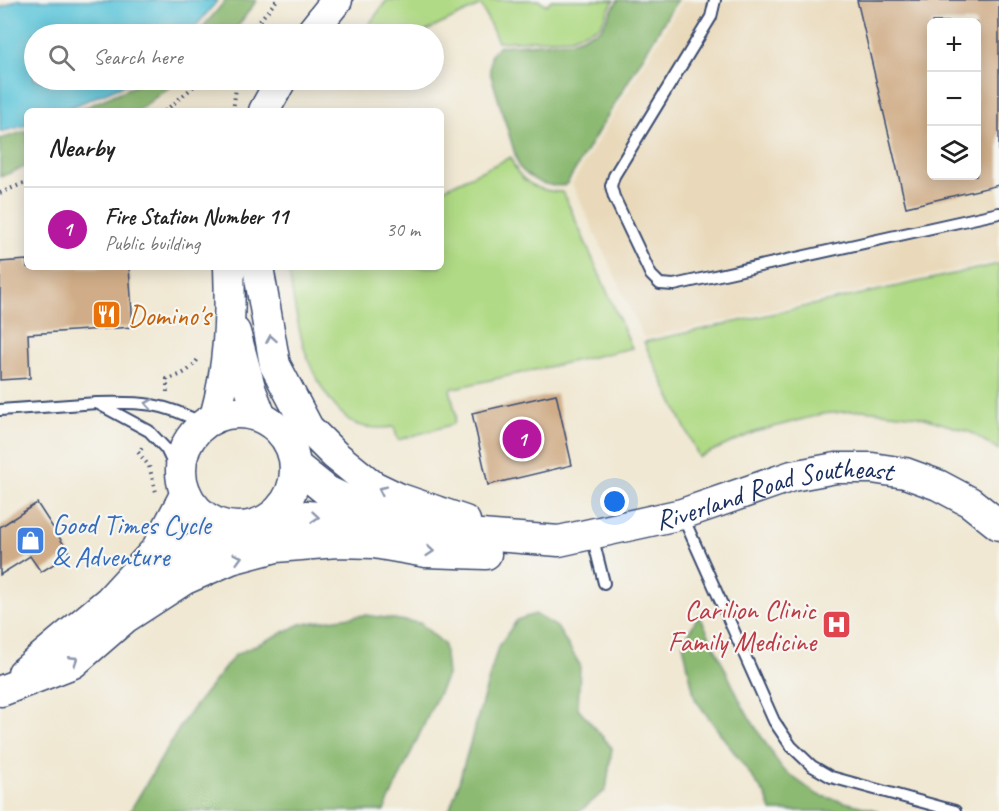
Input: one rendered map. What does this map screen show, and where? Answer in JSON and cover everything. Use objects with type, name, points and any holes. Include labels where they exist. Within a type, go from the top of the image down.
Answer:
[{"type":"main road","points":[[318,24],[337,0]]},
{"type":"main road","points":[[266,108],[276,90]]},
{"type":"main road","points":[[209,421],[236,412],[261,417],[276,426],[289,442],[297,467],[293,489],[280,511],[249,526],[225,526],[207,519],[174,489],[187,444],[209,421],[224,386],[231,318],[229,270]]},
{"type":"main road","points":[[259,270],[275,365],[308,428],[335,455],[373,486],[398,498],[516,538]]},
{"type":"main road","points":[[231,318],[251,391],[261,417]]},
{"type":"main road","name":"Riverland Road Southeast","points":[[297,467],[327,491],[395,523]]},
{"type":"main road","name":"Riverland Road Southeast","points":[[0,691],[109,601],[190,550],[249,526],[306,516],[395,523],[468,534],[559,541],[682,514],[792,476],[836,468],[872,468],[905,473],[938,485],[970,502],[999,525]]},
{"type":"main road","name":"Riverland Road Southeast","points":[[109,601],[156,550],[174,489]]},
{"type":"main road","points":[[0,691],[73,663],[125,618],[185,579],[231,559],[276,547],[337,542],[374,543],[426,552],[503,555],[559,541]]},
{"type":"lane","points":[[715,0],[711,17],[614,176],[611,186],[651,275],[660,284],[674,285],[999,213]]},
{"type":"lane","points":[[0,410],[136,402],[161,406],[209,421]]},
{"type":"lane","points":[[97,403],[149,431],[166,449],[174,489]]},
{"type":"lane","points":[[682,514],[774,721],[791,746],[812,766],[831,777],[955,811]]},
{"type":"lane","points":[[592,535],[604,583]]},
{"type":"path","points":[[257,24],[277,0]]},
{"type":"path","points":[[168,108],[189,90]]},
{"type":"path","points":[[233,108],[236,90]]},
{"type":"path","points":[[0,193],[24,183]]},
{"type":"path","points":[[161,406],[168,392],[166,379],[181,376],[193,367],[202,352]]},
{"type":"path","points":[[149,431],[145,446],[138,452],[149,466],[174,489]]},
{"type":"shaded area","points":[[683,0],[999,0],[999,260],[644,338],[572,184]]},
{"type":"green space","points":[[226,0],[257,0],[239,24],[206,24]]},
{"type":"green space","points":[[387,0],[538,0],[547,5],[551,0],[614,0],[600,26],[571,38],[498,42],[481,5],[441,24],[369,24]]},
{"type":"green space","points":[[618,0],[677,0],[566,185],[540,182],[519,167],[490,72],[491,55],[499,46],[572,41],[601,29]]},
{"type":"green space","points":[[125,90],[165,90],[141,108],[84,108]]},
{"type":"green space","points":[[24,132],[24,167],[0,177],[0,139]]},
{"type":"green space","points":[[511,157],[518,173],[530,184],[554,192],[563,192],[632,348],[450,389],[456,416],[454,424],[398,440],[394,427],[367,427],[351,422],[336,408],[323,389],[314,373],[302,339],[289,270],[444,270],[444,220],[447,219],[444,212],[444,189]]},
{"type":"green space","points":[[999,264],[999,450],[970,432],[918,416],[863,410],[822,414],[755,432],[699,457],[644,342]]},
{"type":"green space","points":[[535,614],[557,627],[580,665],[578,708],[612,748],[606,790],[580,811],[449,811],[498,647],[517,620]]},
{"type":"green space","points":[[699,614],[744,709],[782,769],[818,795],[879,811],[771,811],[766,796],[695,699],[683,644]]},
{"type":"green space","points":[[365,615],[420,623],[444,644],[447,675],[384,811],[130,811],[186,717],[235,655],[301,624]]},
{"type":"water","points":[[17,0],[218,0],[198,24],[24,24],[24,90],[111,90],[69,108],[24,108],[24,126],[0,132],[0,8]]},
{"type":"building","points":[[857,0],[999,0],[999,185],[906,207]]},
{"type":"building","points":[[24,260],[24,270],[129,270],[133,327],[28,334],[30,378],[0,380],[0,262]]},
{"type":"building","points":[[556,394],[572,465],[488,485],[472,413]]},
{"type":"building","name":"Good Times Cycle & Adventure","points":[[37,503],[70,554],[41,572],[30,556],[0,575],[0,527]]},
{"type":"place","name":"Domino's","points":[[107,315]]},
{"type":"place","name":"Fire Station Number 11","points":[[522,439]]},
{"type":"place","name":"Good Times Cycle & Adventure","points":[[31,540]]},
{"type":"place","name":"Carilion Clinic Family Medicine","points":[[837,625]]}]
